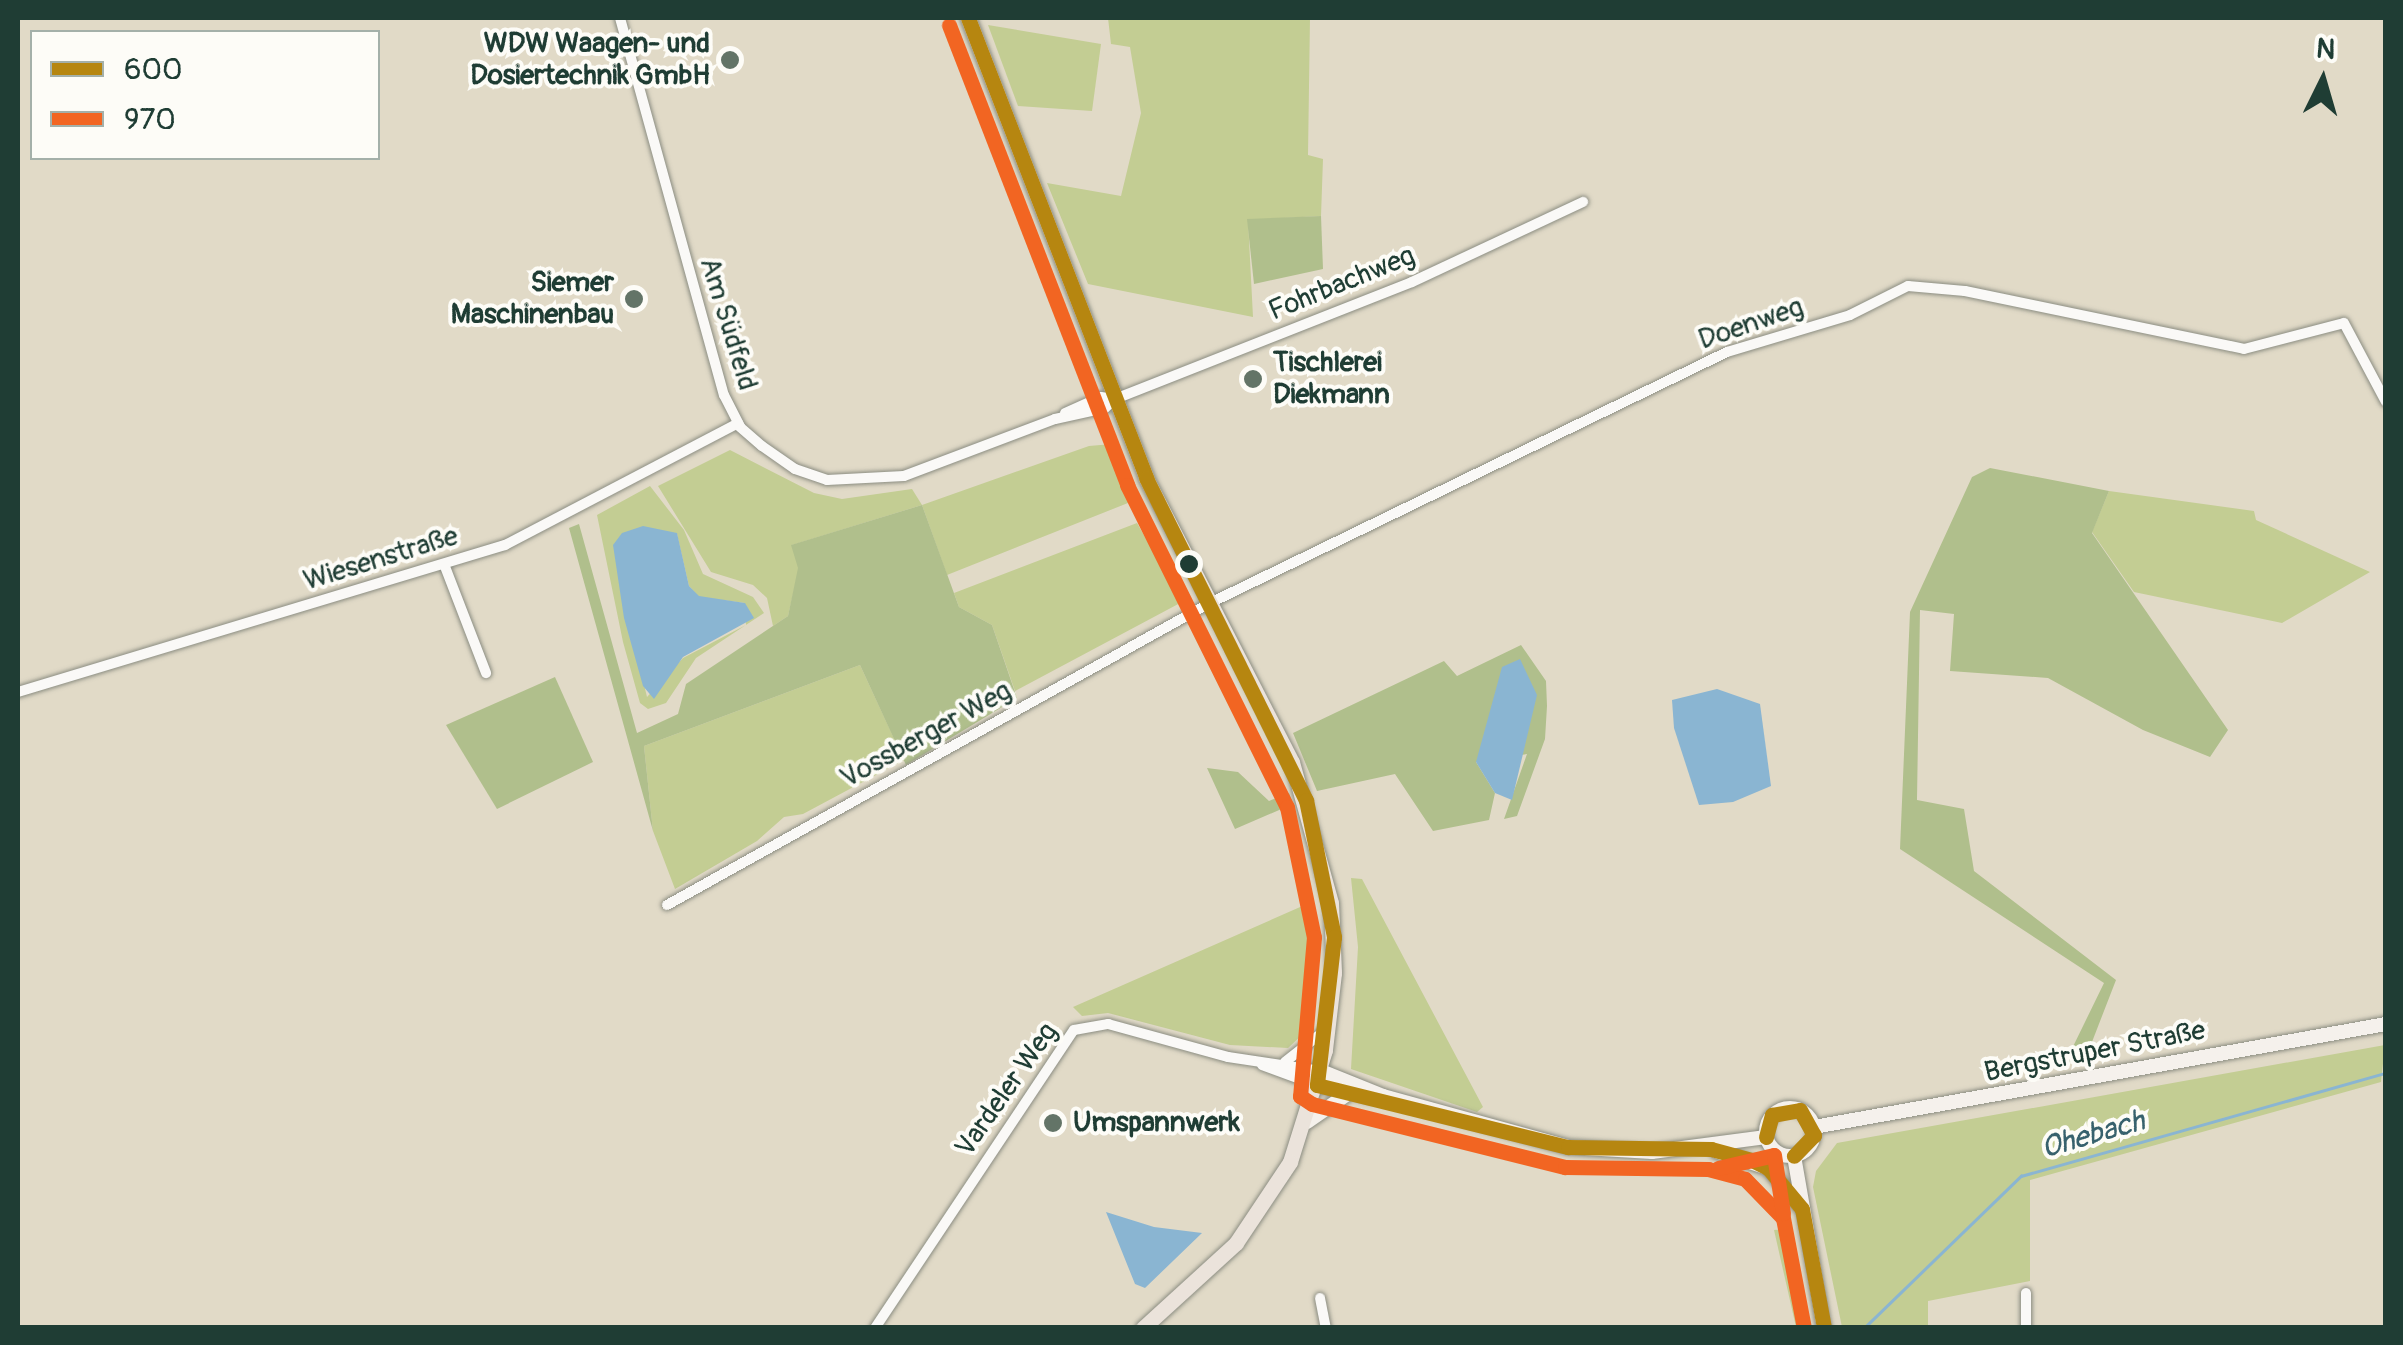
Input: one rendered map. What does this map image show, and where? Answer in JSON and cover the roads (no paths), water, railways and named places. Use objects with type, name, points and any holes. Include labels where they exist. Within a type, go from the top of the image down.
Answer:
[{"type":"main road","points":[[968,18],[1115,398],[1208,604],[1292,762],[1317,834],[1334,937],[1328,1027],[1319,1078],[1306,1122],[1275,1189],[1236,1242],[1143,1328]]},
{"type":"main road","name":"Bergstruper Straße","points":[[1814,1127],[2386,1024]]},
{"type":"main road","points":[[1319,1078],[1346,1095],[1382,1096]]},
{"type":"main road","points":[[1319,1078],[1568,1147],[1710,1149],[1766,1136]]},
{"type":"main road","points":[[1306,1122],[1346,1095]]},
{"type":"main road","points":[[1785,1108],[1806,1114],[1814,1127],[1808,1148],[1794,1156],[1779,1154],[1766,1136],[1772,1115],[1785,1108]]},
{"type":"main road","points":[[1710,1149],[1768,1168],[1802,1209]]},
{"type":"main road","points":[[1794,1156],[1824,1328]]},
{"type":"street","name":"Am Südfeld","points":[[620,18],[713,364],[738,423],[794,469],[862,483],[904,476],[1056,419],[1105,408],[1115,398]]},
{"type":"street","name":"Fohrbachweg","points":[[1115,398],[1412,282],[1583,202]]},
{"type":"street","name":"Doenweg","points":[[1208,604],[1727,352],[1850,316],[1908,286],[1965,291],[2244,349],[2344,323],[2386,402]]},
{"type":"street","name":"Wiesenstraße","points":[[18,692],[444,564],[562,519],[738,423]]},
{"type":"street","points":[[444,564],[486,673]]},
{"type":"street","name":"Vossberger Weg","points":[[666,905],[1208,604]]},
{"type":"street","name":"Vardeler Weg","points":[[875,1328],[1074,1030],[1108,1024],[1319,1078]]},
{"type":"street","points":[[1285,1062],[1328,1027]]},
{"type":"street","name":"Vardeler Weg","points":[[1251,1061],[1285,1062],[1319,1078]]},
{"type":"street","points":[[2026,1292],[2026,1328]]},
{"type":"street","points":[[1320,1298],[1326,1328]]},
{"type":"water","points":[[643,526],[677,533],[689,586],[699,596],[745,603],[754,618],[683,657],[654,699],[643,686],[624,618],[613,545],[622,533]]},
{"type":"water","points":[[1520,659],[1537,695],[1512,800],[1495,793],[1476,762],[1502,667]]},
{"type":"water","points":[[1717,689],[1760,704],[1771,786],[1733,802],[1699,805],[1674,728],[1672,700]]},
{"type":"water","points":[[1106,1212],[1154,1227],[1202,1233],[1145,1288],[1135,1284]]},
{"type":"waterway","name":"Ohebach","points":[[1864,1328],[2021,1176],[2386,1073]]},
{"type":"place","name":"WDW Waagen- und Dosiertechnik GmbH","points":[[730,60]]},
{"type":"place","name":"Siemer Maschinenbau","points":[[634,299]]},
{"type":"place","name":"Tischlerei Diekmann","points":[[1253,379]]},
{"type":"place","name":"Umspannwerk","points":[[1053,1123]]}]
